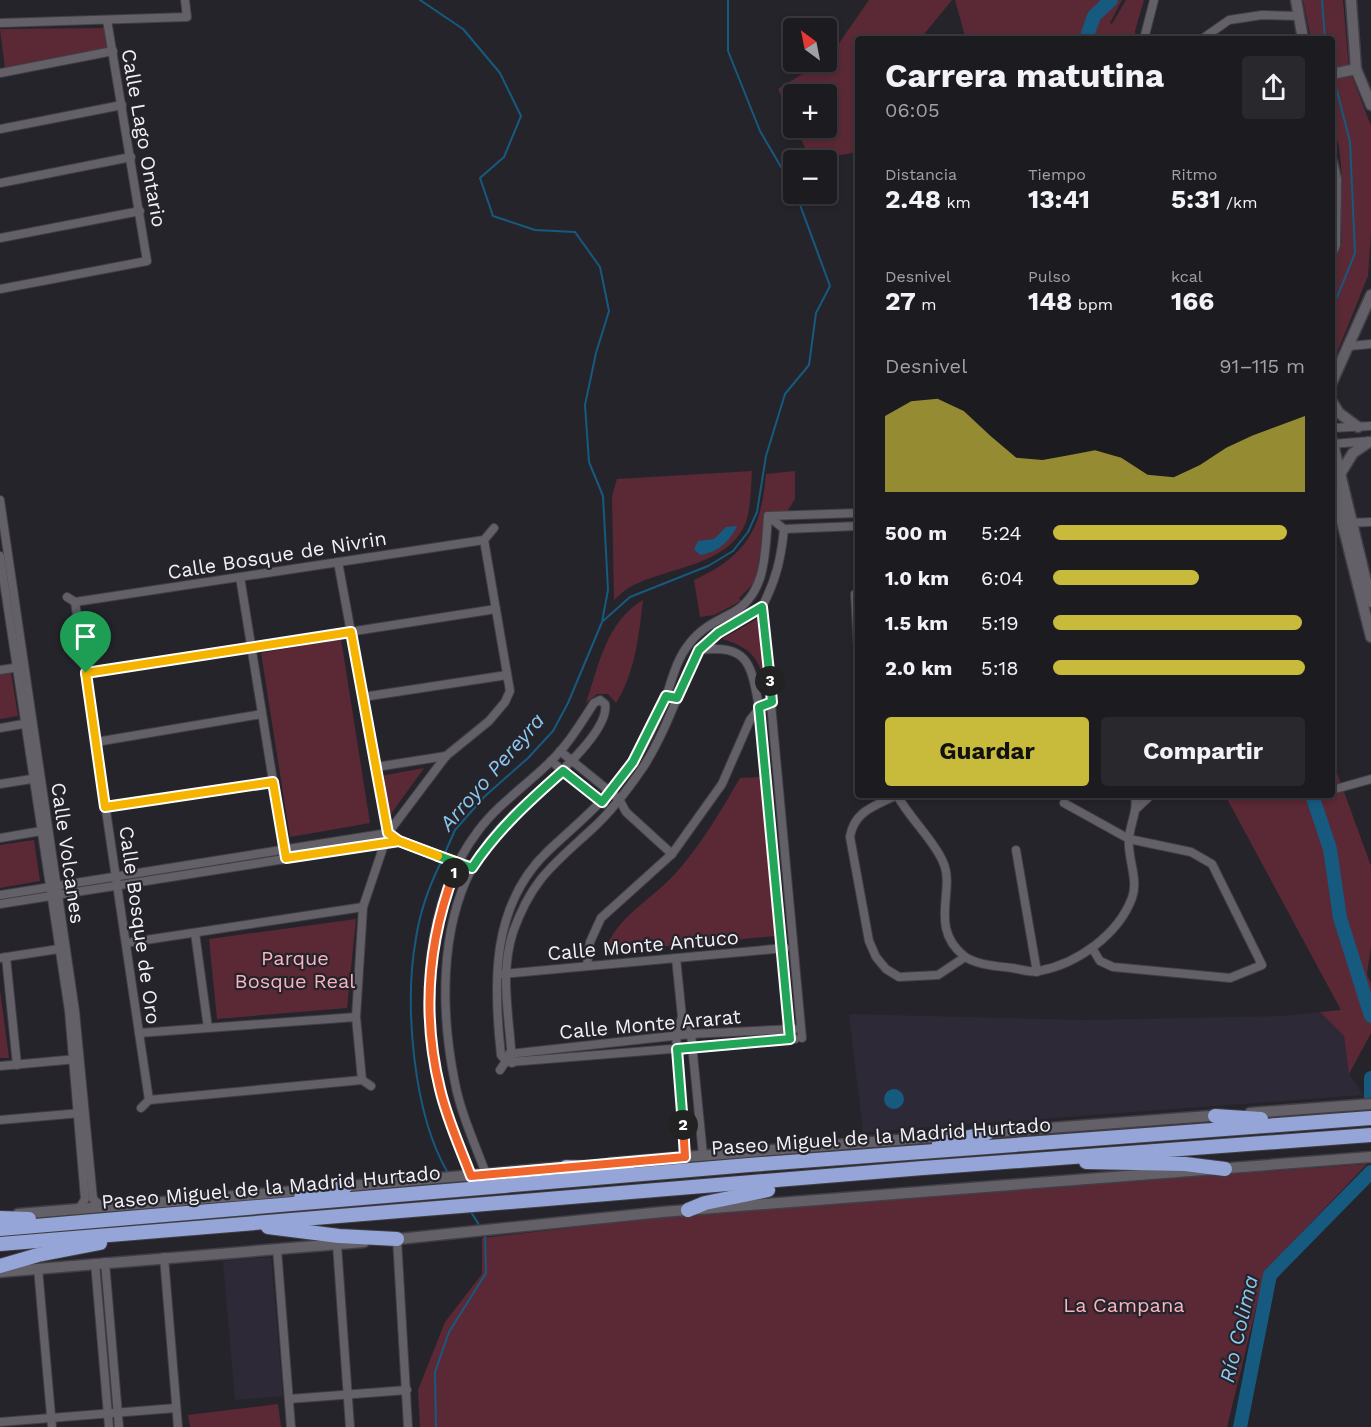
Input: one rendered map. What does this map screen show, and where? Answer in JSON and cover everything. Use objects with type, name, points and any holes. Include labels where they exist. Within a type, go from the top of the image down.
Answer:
[{"type":"highway","points":[[1215,1116],[1311,1122]]},
{"type":"highway","name":"Paseo Miguel de la Madrid Hurtado","points":[[0,1229],[78,1215],[252,1209],[698,1170],[1371,1118]]},
{"type":"highway","points":[[897,1154],[987,1133]]},
{"type":"highway","name":"Paseo Miguel de la Madrid Hurtado","points":[[0,1244],[236,1223],[1371,1135]]},
{"type":"highway","points":[[1054,1159],[1102,1165],[1185,1164],[1225,1169]]},
{"type":"highway","points":[[566,1167],[698,1170]]},
{"type":"highway","points":[[688,1210],[705,1203],[764,1191],[796,1180]]},
{"type":"highway","points":[[252,1209],[345,1187]]},
{"type":"highway","points":[[0,1217],[78,1215]]},
{"type":"highway","points":[[236,1223],[339,1236],[397,1239]]},
{"type":"highway","points":[[0,1266],[38,1255],[103,1243],[123,1233]]},
{"type":"street","points":[[0,23],[187,17],[185,0]]},
{"type":"street","points":[[1145,36],[1154,0]]},
{"type":"street","points":[[1296,0],[1302,36]]},
{"type":"street","points":[[1351,0],[1356,69],[1371,105]]},
{"type":"street","points":[[1206,36],[1228,20],[1262,15],[1299,16]]},
{"type":"street","name":"Calle Lago Ontario","points":[[0,289],[147,261],[107,20]]},
{"type":"street","points":[[0,73],[113,51]]},
{"type":"street","points":[[1336,74],[1356,69]]},
{"type":"street","points":[[0,129],[122,105]]},
{"type":"street","points":[[0,183],[131,157]]},
{"type":"street","points":[[0,238],[140,211]]},
{"type":"street","points":[[1335,376],[1371,295]]},
{"type":"street","points":[[1350,346],[1371,344]]},
{"type":"street","points":[[1335,407],[1339,413],[1358,427]]},
{"type":"street","points":[[1335,428],[1371,426]]},
{"type":"street","points":[[1335,443],[1370,442]]},
{"type":"street","points":[[1340,474],[1353,453],[1370,442]]},
{"type":"street","points":[[1335,455],[1347,523]]},
{"type":"street","points":[[1335,490],[1347,523],[1368,600],[1371,637]]},
{"type":"street","name":"Calle Volcanes","points":[[0,500],[8,615]]},
{"type":"street","points":[[768,516],[855,513]]},
{"type":"street","points":[[811,515],[812,528]]},
{"type":"street","points":[[768,516],[784,529],[855,526]]},
{"type":"street","points":[[508,1058],[496,974],[500,940],[509,907],[526,876],[548,852],[602,802],[633,762],[666,696],[680,655],[710,622],[732,613],[753,598],[765,552],[768,516]]},
{"type":"street","points":[[1347,523],[1371,522]]},
{"type":"street","points":[[362,1080],[356,1017],[363,907],[386,838],[446,756],[489,721],[505,702],[510,690],[484,540],[494,528]]},
{"type":"street","points":[[784,529],[778,572],[762,607],[801,1028]]},
{"type":"street","name":"Calle Bosque de Nivrin","points":[[75,602],[484,540]]},
{"type":"street","name":"Calle Volcanes","points":[[0,556],[8,615],[29,722],[76,1059],[84,1146],[85,1199],[78,1215]]},
{"type":"street","points":[[338,562],[376,767],[386,838]]},
{"type":"street","points":[[240,577],[285,854]]},
{"type":"street","points":[[67,597],[75,602]]},
{"type":"street","points":[[753,598],[762,607]]},
{"type":"street","name":"Calle Bosque de Oro","points":[[75,602],[149,1100]]},
{"type":"street","points":[[500,1070],[508,1058],[506,973],[512,935],[524,903],[536,882],[619,799],[662,734],[699,650],[718,633],[762,607]]},
{"type":"street","points":[[86,673],[495,609]]},
{"type":"street","points":[[699,650],[722,648],[738,653],[752,671],[759,707],[790,1039]]},
{"type":"street","points":[[0,670],[20,667]]},
{"type":"street","points":[[363,697],[507,675]]},
{"type":"street","points":[[666,696],[677,698]]},
{"type":"street","points":[[471,1176],[447,1113],[432,1044],[430,982],[433,947],[441,907],[456,863],[478,831],[503,803],[551,761],[594,703],[600,700],[605,704],[606,710],[594,732],[573,760],[514,814],[491,839],[472,868],[454,918],[446,971],[447,1037],[461,1108],[486,1174]]},
{"type":"street","points":[[586,966],[590,942],[601,918],[672,854],[722,784],[750,720],[759,707],[772,702]]},
{"type":"street","points":[[96,742],[262,714]]},
{"type":"street","points":[[0,726],[29,722]]},
{"type":"street","points":[[560,751],[619,799],[626,812],[672,854]]},
{"type":"street","points":[[376,767],[446,756]]},
{"type":"street","points":[[551,761],[611,809],[626,812]]},
{"type":"street","points":[[0,784],[37,778]]},
{"type":"street","points":[[1335,789],[1371,779]]},
{"type":"street","points":[[105,807],[273,782]]},
{"type":"street","points":[[891,798],[861,812],[852,824],[850,837],[869,941],[876,957],[886,969],[899,977],[938,975],[965,957]]},
{"type":"street","points":[[899,798],[909,817],[944,863],[946,873],[945,925],[952,943],[965,957],[981,963],[1037,972],[1074,958],[1092,948],[1116,924],[1132,897],[1133,869],[1129,839],[1137,808],[1135,798]]},
{"type":"street","points":[[1137,808],[1148,798]]},
{"type":"street","points":[[1064,804],[1129,839],[1191,852],[1212,864],[1262,965],[1230,978],[1113,967],[1100,961],[1092,948]]},
{"type":"street","points":[[770,826],[782,824]]},
{"type":"street","points":[[0,838],[45,830]]},
{"type":"street","points":[[0,904],[54,891],[386,838],[472,868]]},
{"type":"street","points":[[1016,850],[1037,972]]},
{"type":"street","points":[[0,895],[54,891]]},
{"type":"street","points":[[126,943],[363,907]]},
{"type":"street","points":[[195,933],[208,1028]]},
{"type":"street","points":[[18,1065],[3,957],[62,948]]},
{"type":"street","name":"Calle Monte Antuco","points":[[496,974],[793,948]]},
{"type":"street","points":[[676,958],[682,1017],[691,1034],[703,1155]]},
{"type":"street","points":[[139,1033],[356,1017]]},
{"type":"street","points":[[682,1017],[676,1036],[685,1157]]},
{"type":"street","name":"Calle Monte Ararat","points":[[801,1028],[805,1041],[790,1039],[677,1049],[508,1058],[691,1034],[801,1028]]},
{"type":"street","points":[[0,1066],[76,1059]]},
{"type":"street","points":[[141,1108],[149,1100],[362,1080],[371,1086]]},
{"type":"street","points":[[440,1088],[455,1084]]},
{"type":"street","points":[[680,1094],[697,1093]]},
{"type":"street","points":[[78,1215],[102,1207],[703,1155],[1366,1104]]},
{"type":"street","points":[[447,1113],[461,1108]]},
{"type":"street","points":[[0,1120],[81,1113]]},
{"type":"street","name":"Calle Volcanes","points":[[84,1146],[93,1199],[102,1207]]},
{"type":"street","points":[[0,1272],[164,1257],[336,1245],[688,1210],[1368,1157]]},
{"type":"street","points":[[397,1239],[408,1427]]},
{"type":"street","points":[[336,1245],[350,1427]]},
{"type":"street","points":[[277,1249],[291,1427]]},
{"type":"street","points":[[164,1257],[178,1427]]},
{"type":"street","points":[[100,1263],[119,1427]]},
{"type":"street","points":[[100,1263],[109,1427]]},
{"type":"street","points":[[38,1268],[51,1422]]},
{"type":"street","points":[[289,1399],[407,1390]]},
{"type":"street","points":[[0,1422],[51,1422],[108,1413],[176,1408]]},
{"type":"shaded area","points":[[1320,1012],[1344,1036],[1349,1074],[1363,1095],[863,1132],[849,1014],[1084,1020],[1283,1016]]},
{"type":"shaded area","points":[[271,1257],[283,1396],[235,1400],[223,1261]]},
{"type":"green space","points":[[869,0],[952,0],[922,36],[855,36],[855,153],[837,156],[837,150],[806,150],[801,138],[837,138],[837,84],[786,84],[806,72],[837,72],[837,46]]},
{"type":"green space","points":[[955,0],[1122,0],[1110,23],[1112,24],[1126,0],[1144,0],[1136,36],[965,36]]},
{"type":"green space","points":[[1303,0],[1343,0],[1349,69],[1371,126],[1371,232],[1368,276],[1335,358],[1335,262],[1342,242],[1342,176],[1339,146],[1335,133],[1335,36],[1310,36]]},
{"type":"green space","points":[[105,28],[110,49],[5,69],[0,29]]},
{"type":"green space","points":[[783,86],[783,100],[778,89]]},
{"type":"green space","points":[[752,471],[746,522],[738,537],[712,557],[632,586],[614,600],[612,496],[617,479]]},
{"type":"green space","points":[[795,471],[795,499],[786,513],[767,515],[755,582],[739,598],[741,601],[714,615],[700,617],[694,580],[726,561],[748,539],[760,511],[766,474]]},
{"type":"green space","points":[[643,600],[632,666],[616,703],[608,694],[597,694],[586,703],[612,632],[630,609]]},
{"type":"green space","points":[[757,619],[769,697],[767,697],[762,675],[755,659],[743,648],[722,639]]},
{"type":"green space","points":[[341,639],[370,823],[290,837],[261,653]]},
{"type":"green space","points":[[11,672],[18,716],[0,719],[0,674]]},
{"type":"green space","points":[[1335,767],[1371,866],[1371,946],[1367,974],[1371,984],[1371,1033],[1349,1074],[1344,1036],[1320,1012],[1341,1010],[1227,798],[1335,798]]},
{"type":"green space","points":[[424,768],[388,818],[381,776]]},
{"type":"green space","points":[[760,777],[775,936],[604,952],[617,928],[675,874],[693,852],[740,778]]},
{"type":"green space","points":[[34,840],[40,881],[0,888],[0,845]]},
{"type":"green space","name":"Parque Bosque Real","points":[[356,919],[347,1008],[217,1019],[209,939]]},
{"type":"green space","points":[[0,990],[9,1058],[0,1058]]},
{"type":"green space","name":"La Campana","points":[[1367,1164],[1265,1271],[1227,1427],[420,1427],[418,1390],[445,1322],[482,1274],[482,1238],[709,1212]]},
{"type":"green space","points":[[278,1404],[281,1427],[190,1427],[188,1415]]},
{"type":"water","points":[[737,526],[731,537],[717,549],[700,555],[694,549],[698,541],[714,539],[726,527]]},
{"type":"water","points":[[894,1089],[901,1092],[904,1099],[901,1106],[894,1109],[887,1106],[884,1099],[887,1092]]},
{"type":"waterway","name":"Arroyo Pereyra","points":[[420,0],[463,29],[500,73],[521,116],[504,157],[480,178],[493,216],[535,230],[575,232],[600,267],[609,311],[596,353],[585,405],[589,462],[603,496],[608,590],[602,622],[568,703],[553,731],[528,758],[484,797],[455,830],[444,855]]},
{"type":"waterway","points":[[728,0],[728,51],[760,131],[783,170]]},
{"type":"waterway","points":[[1087,36],[1094,16],[1111,0]]},
{"type":"waterway","points":[[1322,0],[1325,36]]},
{"type":"waterway","points":[[1335,83],[1350,142],[1355,253],[1335,303]]},
{"type":"waterway","points":[[603,621],[630,597],[708,566],[733,551],[748,532],[757,512],[766,456],[785,394],[809,365],[816,313],[830,286],[800,204]]},
{"type":"waterway","name":"Río Colima","points":[[1313,798],[1330,849],[1340,918],[1371,1016]]},
{"type":"waterway","name":"Arroyo Pereyra","points":[[442,860],[420,918],[412,965],[411,995],[414,1058],[419,1090],[436,1149],[448,1173]]},
{"type":"waterway","name":"Río Colima","points":[[1371,1078],[1371,1119]]},
{"type":"waterway","name":"Río Colima","points":[[1240,1427],[1270,1275],[1371,1172]]},
{"type":"waterway","name":"Arroyo Pereyra","points":[[471,1212],[481,1228]]},
{"type":"waterway","name":"Arroyo Pereyra","points":[[436,1427],[435,1372],[449,1332],[486,1273],[485,1235]]},
{"type":"route","points":[[86,673],[105,807],[273,782],[286,858],[399,841],[472,868],[491,839],[514,814],[563,771],[602,802],[633,762],[666,696],[677,698],[699,650],[718,633],[742,621],[762,607],[772,702],[759,707],[790,1039],[677,1049],[685,1157],[471,1176],[440,1088],[432,1044],[429,993],[433,947],[441,907],[458,863],[399,841],[388,833],[351,632],[86,673]]}]
